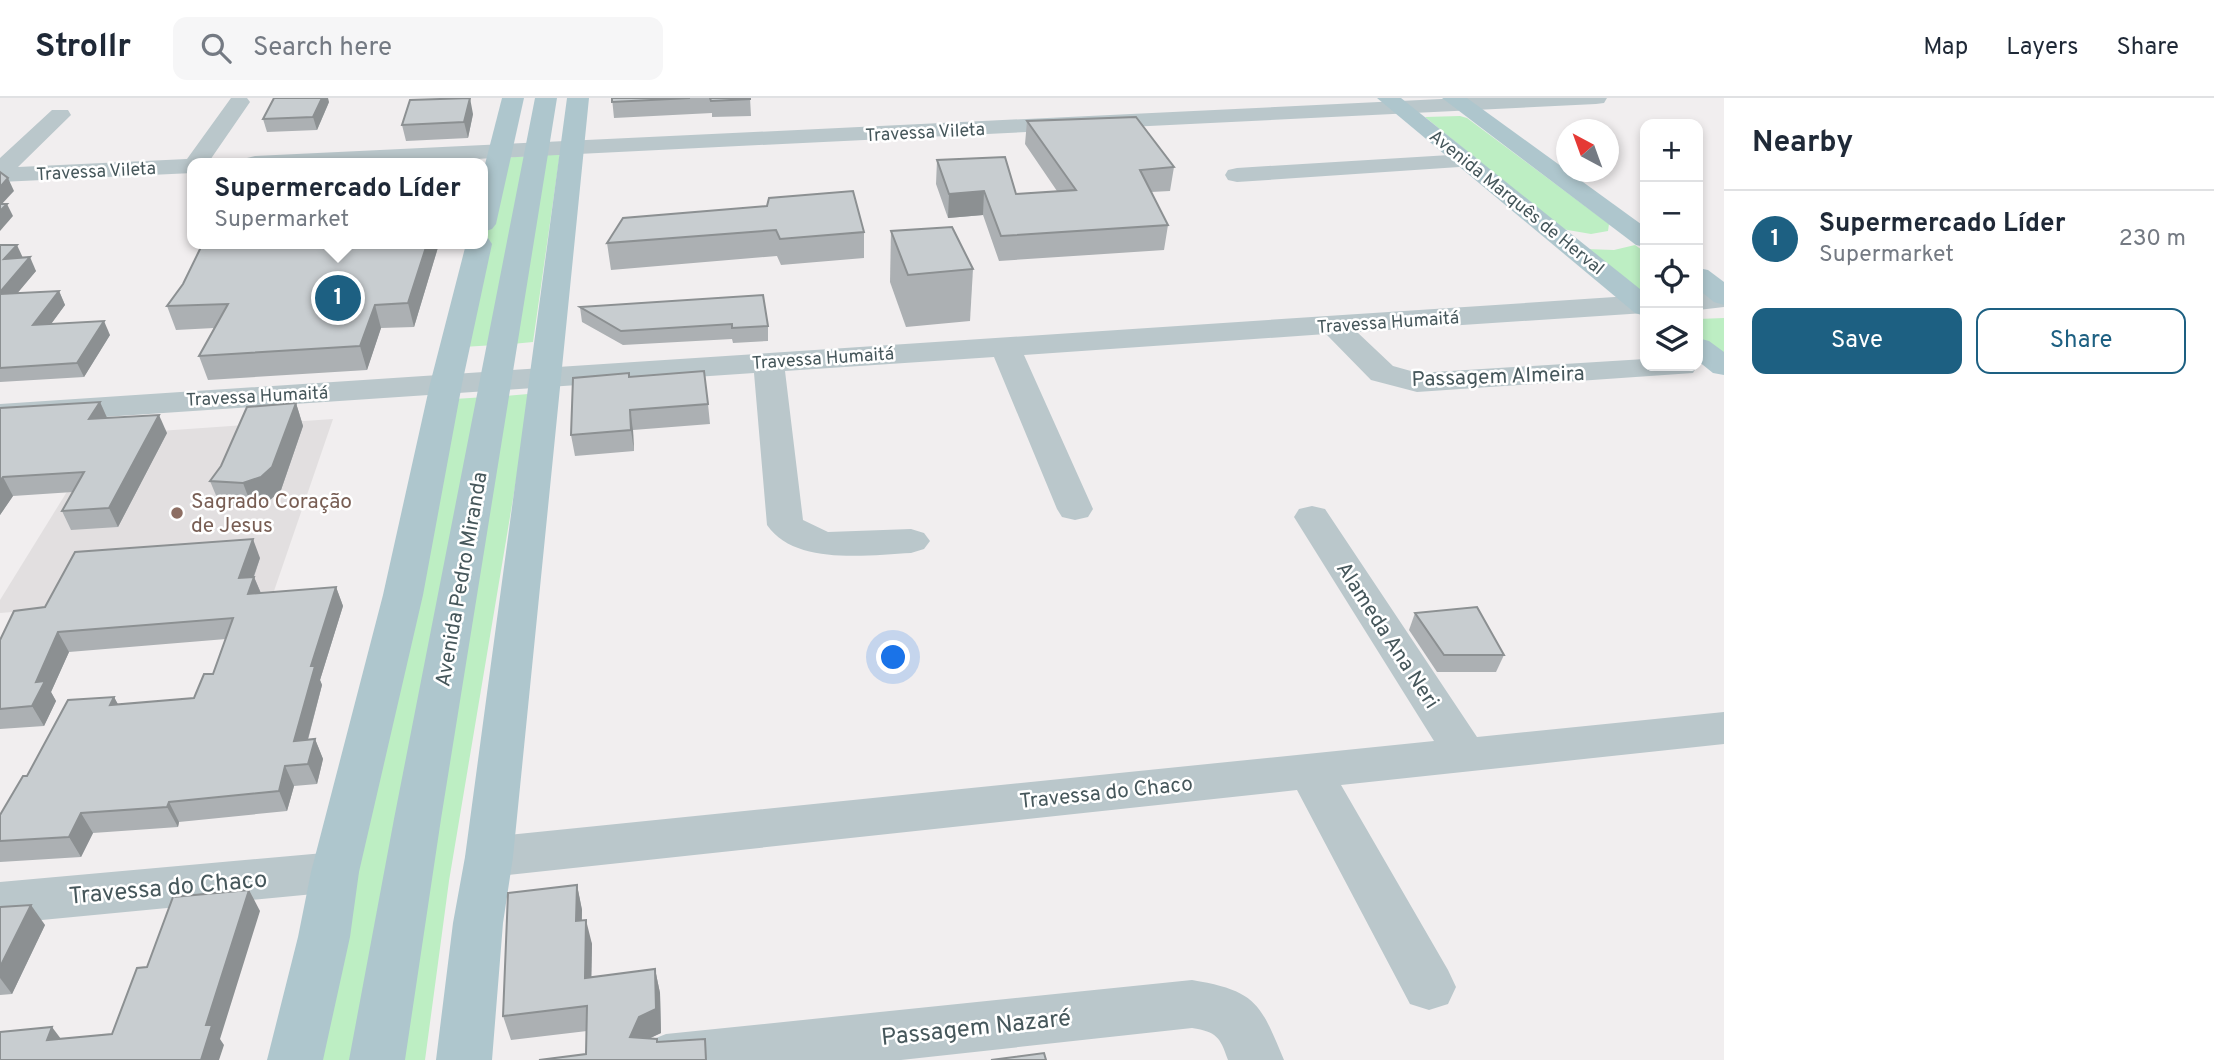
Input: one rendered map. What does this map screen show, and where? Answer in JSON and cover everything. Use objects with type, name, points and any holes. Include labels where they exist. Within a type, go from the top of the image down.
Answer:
[{"type":"main road","points":[[488,202],[513,98]]},
{"type":"main road","name":"Avenida Pedro Miranda","points":[[377,1060],[397,931],[498,381],[545,98]]},
{"type":"main road","points":[[464,1060],[478,923],[489,857],[578,98]]},
{"type":"main road","name":"Avenida Marquês de Herval","points":[[1458,101],[1621,237]]},
{"type":"main road","name":"Avenida Marquês de Herval","points":[[1394,103],[1640,302]]},
{"type":"main road","points":[[1553,230],[1573,237],[1621,237]]},
{"type":"main road","points":[[295,1060],[324,937],[335,872],[403,595],[446,384],[478,249]]},
{"type":"main road","points":[[1703,280],[1724,297]]},
{"type":"street","name":"Travessa Vileta","points":[[366,158],[571,150],[1036,117],[1595,98]]},
{"type":"street","points":[[199,158],[239,102]]},
{"type":"street","points":[[0,173],[60,115]]},
{"type":"street","points":[[1237,175],[1466,161]]},
{"type":"street","name":"Travessa Vileta","points":[[0,173],[187,165]]},
{"type":"street","points":[[1703,300],[1724,297]]},
{"type":"street","name":"Travessa Humaitá","points":[[0,414],[1640,305]]},
{"type":"street","name":"Passagem Almeira","points":[[1334,326],[1382,373],[1417,383],[1640,369]]},
{"type":"street","points":[[1005,347],[1075,509]]},
{"type":"street","points":[[769,362],[785,525],[807,540],[911,541]]},
{"type":"street","name":"Alameda Ana Neri","points":[[1312,517],[1464,753]]},
{"type":"street","name":"Travessa do Chaco","points":[[489,857],[1464,753],[1724,728]]},
{"type":"street","points":[[1309,770],[1429,987]]},
{"type":"street","name":"Travessa do Chaco","points":[[0,903],[335,872]]},
{"type":"street","name":"Passagem Nazaré","points":[[666,1060],[1192,1004],[1228,1011],[1241,1023],[1256,1060]]},
{"type":"shaded area","name":"Sagrado Coração de Jesus","points":[[333,419],[274,591],[0,613],[0,600],[102,435]]},
{"type":"green space","points":[[1425,117],[1467,118],[1609,224],[1608,231],[1591,234],[1562,229]]},
{"type":"green space","points":[[560,153],[533,342],[512,344],[541,154]]},
{"type":"green space","points":[[528,156],[495,345],[463,347],[484,249],[488,249],[488,229],[503,158]]},
{"type":"green space","points":[[1635,245],[1640,248],[1640,292],[1586,249],[1614,250]]},
{"type":"green space","points":[[1724,318],[1724,359],[1703,341],[1703,319]]},
{"type":"green space","points":[[528,394],[519,463],[449,881],[425,1060],[388,1060],[505,396]]},
{"type":"green space","points":[[486,397],[356,1060],[312,1060],[454,399]]},
{"type":"building","points":[[274,98],[322,98],[313,117],[263,119]]},
{"type":"building","points":[[470,98],[464,122],[402,125],[410,100]]},
{"type":"building","points":[[612,98],[690,98],[612,102]]},
{"type":"building","points":[[710,98],[750,98],[750,99],[711,101]]},
{"type":"building","points":[[1136,117],[1174,167],[1140,170],[1168,225],[1001,236],[984,191],[949,194],[937,160],[1005,157],[1016,194],[1076,190],[1027,121]]},
{"type":"building","points":[[0,172],[8,178],[0,187]]},
{"type":"building","points":[[853,191],[864,232],[780,239],[776,230],[607,243],[623,218],[767,206],[769,198]]},
{"type":"building","points":[[952,227],[973,269],[908,275],[891,231]]},
{"type":"building","points":[[0,245],[17,245],[4,259],[30,257],[0,292]]},
{"type":"building","points":[[200,249],[425,249],[408,303],[375,305],[360,346],[199,356],[228,304],[167,306],[183,284]]},
{"type":"building","points":[[59,291],[33,325],[104,321],[77,363],[0,368],[0,294]]},
{"type":"building","points":[[763,295],[768,326],[732,328],[732,324],[621,331],[580,307]]},
{"type":"building","points":[[704,371],[708,404],[630,410],[631,430],[571,435],[573,378]]},
{"type":"building","points":[[100,402],[89,419],[159,415],[109,508],[62,511],[84,472],[3,477],[0,481],[0,408]]},
{"type":"building","points":[[296,403],[272,467],[261,477],[243,483],[210,481],[221,466],[247,407]]},
{"type":"building","points":[[253,539],[239,578],[254,577],[248,594],[336,587],[311,666],[315,666],[294,741],[315,739],[308,764],[285,766],[279,791],[169,802],[167,807],[81,813],[69,837],[0,841],[0,815],[23,776],[27,776],[68,700],[114,697],[110,705],[194,698],[204,674],[213,674],[233,618],[58,632],[36,682],[45,681],[32,706],[0,709],[0,640],[14,611],[45,607],[75,552]]},
{"type":"building","points":[[1477,607],[1504,655],[1444,655],[1415,613]]},
{"type":"building","points":[[577,885],[576,921],[586,920],[585,978],[655,969],[656,1009],[639,1017],[630,1037],[657,1039],[657,1042],[705,1039],[706,1060],[539,1060],[586,1054],[587,1006],[503,1016],[508,893]]},
{"type":"building","points":[[249,890],[206,1025],[212,1025],[201,1060],[0,1060],[0,1032],[52,1027],[47,1040],[112,1034],[137,968],[147,967],[173,897]]},
{"type":"building","points":[[31,905],[0,967],[0,907]]},
{"type":"building","points":[[1044,1053],[1046,1060],[991,1060]]},
{"type":"place","name":"Supermercado Líder","points":[[338,298]]},
{"type":"place","name":"Sagrado Coração de Jesus","points":[[177,513]]}]
